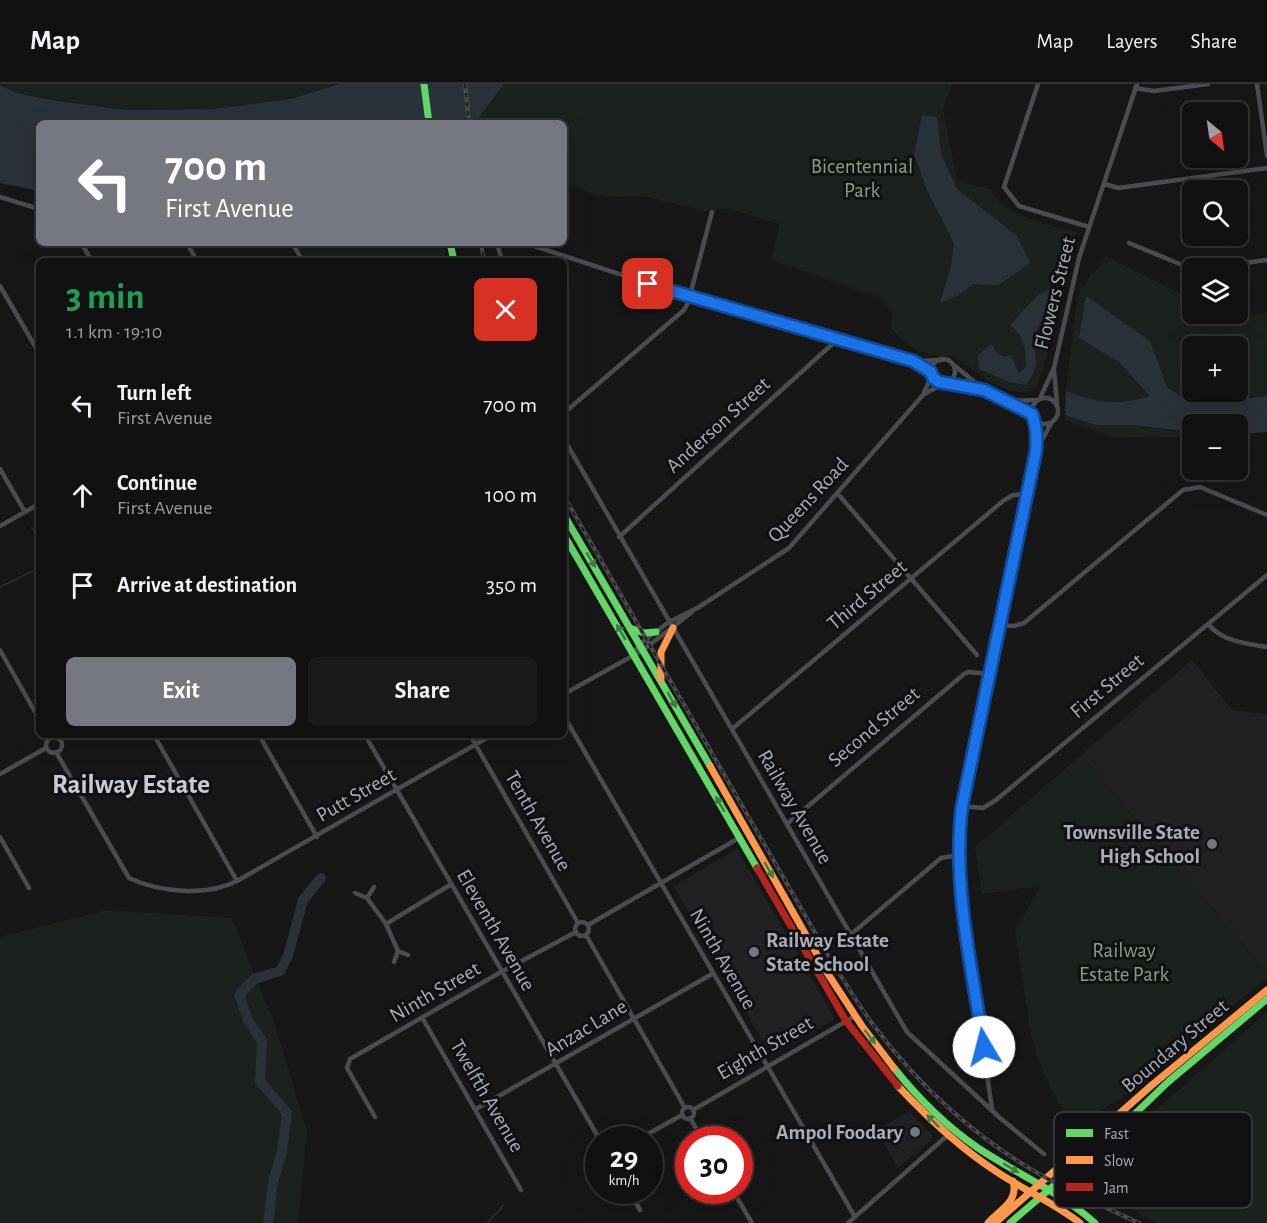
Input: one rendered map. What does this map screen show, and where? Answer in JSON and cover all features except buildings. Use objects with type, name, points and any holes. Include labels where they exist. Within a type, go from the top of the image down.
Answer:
[{"type":"main road","points":[[424,84],[429,120]]},
{"type":"main road","points":[[567,520],[855,1016],[900,1075],[954,1129],[998,1160],[1054,1192]]},
{"type":"main road","points":[[567,540],[846,1021],[870,1054],[894,1083],[948,1136],[988,1166],[1054,1204]]},
{"type":"main road","points":[[662,683],[661,649],[671,625]]},
{"type":"main road","points":[[630,628],[644,633],[656,632]]},
{"type":"main road","name":"Boundary Street","points":[[1121,1112],[1267,990]]},
{"type":"main road","name":"Boundary Street","points":[[1136,1112],[1168,1082],[1267,999]]},
{"type":"main road","name":"Boundary Street","points":[[995,1223],[1054,1172]]},
{"type":"main road","points":[[988,1223],[1015,1197],[1016,1190],[1013,1181]]},
{"type":"main road","name":"Boundary Street","points":[[1010,1223],[1054,1185]]},
{"type":"main road","points":[[1060,1208],[1080,1223]]},
{"type":"main road","points":[[1078,1208],[1095,1223]]},
{"type":"street","points":[[1038,84],[1004,187],[1019,206],[1089,227],[1136,86],[1154,91],[1208,84]]},
{"type":"street","points":[[1257,84],[1267,156]]},
{"type":"street","points":[[1105,184],[1118,188],[1267,168]]},
{"type":"street","points":[[0,197],[36,208]]},
{"type":"street","points":[[567,410],[680,315],[688,303],[712,212]]},
{"type":"street","name":"Flowers Street","points":[[1038,399],[1054,368],[1079,258],[1089,227]]},
{"type":"street","points":[[1129,243],[1182,265]]},
{"type":"street","points":[[534,246],[689,297],[840,338],[913,361],[932,374],[936,380],[984,390],[1008,401],[1033,416],[1040,423],[1053,422]]},
{"type":"street","points":[[1248,262],[1267,260]]},
{"type":"street","points":[[0,286],[36,348]]},
{"type":"street","name":"Anderson Street","points":[[619,537],[840,338]]},
{"type":"street","points":[[913,361],[942,360],[953,364],[984,390]]},
{"type":"street","points":[[932,374],[934,364],[942,360]]},
{"type":"street","points":[[946,383],[954,375],[953,364]]},
{"type":"street","name":"Flowers Street","points":[[1054,368],[1056,403]]},
{"type":"street","name":"Queens Road","points":[[641,647],[789,548],[923,395],[932,374]]},
{"type":"street","name":"Queens Road","points":[[923,395],[946,383]]},
{"type":"street","points":[[1008,401],[1049,398],[1056,403],[1058,413],[1043,435],[1036,451]]},
{"type":"street","points":[[992,1110],[960,887],[958,855],[962,806],[1036,451],[1037,429],[1032,407],[1038,399]]},
{"type":"street","name":"Railway Avenue","points":[[567,444],[787,824],[849,936],[907,1032],[1044,1154]]},
{"type":"street","points":[[0,470],[25,512]]},
{"type":"street","points":[[1000,625],[1014,626],[1024,623],[1183,490],[1200,487],[1267,515]]},
{"type":"street","points":[[838,494],[977,655]]},
{"type":"street","name":"Third Street","points":[[732,729],[1003,501],[1013,495],[1027,494]]},
{"type":"street","points":[[0,526],[36,506]]},
{"type":"street","name":"First Street","points":[[962,806],[982,808],[988,805],[1267,575]]},
{"type":"street","points":[[1208,624],[1215,633],[1228,639],[1267,647]]},
{"type":"street","name":"Queens Road","points":[[633,654],[656,632],[671,625]]},
{"type":"street","points":[[0,650],[36,714]]},
{"type":"street","points":[[567,692],[633,654]]},
{"type":"street","name":"Second Street","points":[[787,824],[964,674],[969,672],[990,674]]},
{"type":"street","name":"Ninth Avenue","points":[[567,721],[855,1217]]},
{"type":"street","points":[[48,738],[46,748],[49,752],[56,752],[61,747],[59,739]]},
{"type":"street","points":[[156,738],[237,881]]},
{"type":"street","points":[[261,738],[317,837]]},
{"type":"street","name":"Eleventh Avenue","points":[[367,738],[592,1126]]},
{"type":"street","name":"Tenth Avenue","points":[[472,738],[578,923]]},
{"type":"street","name":"Putt Street","points":[[56,752],[129,878],[154,887],[196,890],[224,887],[237,881],[486,738]]},
{"type":"street","points":[[0,774],[46,748]]},
{"type":"street","points":[[0,837],[29,888]]},
{"type":"street","points":[[588,925],[739,838]]},
{"type":"street","points":[[849,936],[941,858],[958,855]]},
{"type":"street","points":[[386,924],[450,885]]},
{"type":"street","points":[[367,898],[374,887]]},
{"type":"street","points":[[355,893],[367,898],[386,924],[398,951],[408,956]]},
{"type":"street","points":[[586,935],[581,936],[576,932],[575,927],[578,923],[584,922],[588,925]]},
{"type":"street","points":[[586,935],[589,932],[588,925]]},
{"type":"street","name":"Ninth Street","points":[[375,1117],[347,1068],[350,1059],[501,972],[576,932]]},
{"type":"street","points":[[586,935],[685,1108]]},
{"type":"street","points":[[394,962],[398,951]]},
{"type":"street","name":"Anzac Lane","points":[[476,1109],[712,974]]},
{"type":"street","name":"Eighth Street","points":[[693,1110],[855,1016]]},
{"type":"street","name":"Twelfth Avenue","points":[[423,1019],[521,1190]]},
{"type":"street","points":[[685,1108],[693,1110],[690,1118]]},
{"type":"street","points":[[662,1126],[682,1115],[685,1108]]},
{"type":"street","points":[[682,1115],[690,1118],[695,1126]]},
{"type":"street","points":[[848,1223],[948,1136]]},
{"type":"street","points":[[637,1204],[640,1210]]},
{"type":"street","points":[[741,1204],[752,1223]]},
{"type":"shaded area","points":[[339,84],[504,84],[477,120],[36,120],[36,190],[0,183],[0,85],[17,93],[51,100],[126,110],[213,109],[291,99]]},
{"type":"shaded area","points":[[922,115],[937,117],[941,154],[957,189],[1017,236],[1030,263],[998,285],[973,284],[957,296],[940,303],[951,266],[954,243],[927,190],[914,154]]},
{"type":"shaded area","points":[[1054,288],[1050,304],[1032,338],[1036,363],[1034,373],[1026,385],[1010,382],[979,369],[978,355],[990,345],[1004,357],[1011,355],[1019,373],[1026,367],[1023,343],[1018,333],[1010,325],[1039,294]]},
{"type":"shaded area","points":[[1086,296],[1150,341],[1167,387],[1182,396],[1182,402],[1248,402],[1248,399],[1267,396],[1267,432],[1248,433],[1248,414],[1182,414],[1182,431],[1133,425],[1096,425],[1065,415],[1066,391],[1108,402],[1128,401],[1150,396],[1119,362],[1079,338]]},
{"type":"shaded area","name":"Townsville State High School","points":[[1192,660],[1232,710],[1267,714],[1267,973],[1081,755]]},
{"type":"shaded area","name":"Railway Estate State School","points":[[737,849],[835,1019],[771,1055],[673,886]]},
{"type":"shaded area","points":[[909,1112],[932,1134],[933,1139],[898,1168],[877,1130]]},
{"type":"green space","points":[[0,84],[339,84],[291,99],[213,109],[126,110],[17,93]]},
{"type":"green space","name":"Bicentennial Park","points":[[504,84],[952,84],[943,109],[957,180],[991,190],[1005,207],[1016,213],[1054,227],[1076,232],[1047,347],[1048,354],[1037,386],[1028,391],[1017,392],[1006,389],[953,357],[937,356],[916,349],[890,327],[893,315],[881,298],[771,260],[780,224],[729,209],[705,211],[642,196],[603,197],[567,185],[567,120],[477,120]]},
{"type":"green space","points":[[299,246],[444,246],[445,254],[444,258],[306,258]]},
{"type":"green space","points":[[1106,256],[1182,294],[1182,324],[1248,324],[1248,315],[1267,313],[1267,396],[1248,398],[1248,336],[1182,336],[1182,395],[1166,384],[1150,341],[1079,338],[1119,362],[1151,396],[1122,403],[1090,400],[1066,391],[1076,307],[1081,286],[1085,288],[1091,272],[1094,274]]},
{"type":"green space","points":[[1065,415],[1096,425],[1133,425],[1182,431],[1182,438],[1113,437],[1064,420]]},
{"type":"green space","name":"Railway Estate Park","points":[[1081,755],[1267,973],[1267,978],[1120,1099],[1098,1112],[1063,1112],[1043,1072],[1031,1036],[1015,930],[1040,886],[982,894],[975,847]]},
{"type":"green space","points":[[107,910],[232,918],[275,1025],[307,1131],[298,1223],[0,1223],[0,937]]},
{"type":"green space","points":[[1267,1012],[1267,1223],[1158,1223],[1130,1208],[1252,1208],[1252,1112],[1154,1112]]},
{"type":"waterway","points":[[32,528],[36,535]]},
{"type":"waterway","points":[[0,587],[36,569]]},
{"type":"waterway","points":[[268,1223],[273,1182],[282,1151],[287,1113],[260,1081],[262,1041],[248,1020],[239,995],[254,979],[280,971],[288,956],[303,900],[321,878]]},
{"type":"waterway","points":[[487,1223],[503,1206]]},
{"type":"railway","points":[[465,84],[469,120]]},
{"type":"railway","points":[[482,246],[484,258]]},
{"type":"railway","points":[[567,501],[832,962],[861,1008],[909,1069],[952,1111],[998,1148],[1054,1182]]},
{"type":"railway","points":[[1107,1208],[1139,1223]]},
{"type":"traffic: fast","points":[[424,84],[429,120]]},
{"type":"traffic: fast","points":[[451,246],[453,258]]},
{"type":"traffic: fast","points":[[567,520],[710,766]]},
{"type":"traffic: fast","points":[[567,540],[757,868]]},
{"type":"traffic: fast","points":[[630,628],[644,633],[656,632]]},
{"type":"traffic: fast","points":[[1137,1112],[1168,1082],[1267,999]]},
{"type":"traffic: fast","points":[[894,1068],[933,1111],[966,1139],[1054,1194]]},
{"type":"traffic: fast","points":[[1010,1223],[1054,1185]]},
{"type":"traffic: fast","points":[[1076,1208],[1095,1223]]},
{"type":"traffic: slow","points":[[661,679],[661,652],[673,628]]},
{"type":"traffic: slow","points":[[710,766],[828,974],[862,1026],[894,1068]]},
{"type":"traffic: slow","points":[[1121,1112],[1267,990]]},
{"type":"traffic: slow","points":[[898,1086],[957,1143],[983,1163],[1054,1206]]},
{"type":"traffic: slow","points":[[995,1223],[1054,1171]]},
{"type":"traffic: slow","points":[[988,1223],[1011,1200],[1013,1181]]},
{"type":"traffic: slow","points":[[1058,1208],[1080,1223]]},
{"type":"traffic: jam","points":[[757,868],[846,1021],[898,1086]]},
{"type":"place","name":"Townsville State High School","points":[[1212,844]]},
{"type":"place","name":"Railway Estate State School","points":[[754,952]]},
{"type":"place","name":"Ampol Foodary","points":[[915,1132]]},
{"type":"district","name":"Railway Estate","points":[[131,784]]},
{"type":"route","points":[[648,284],[913,361],[931,372],[933,378],[939,382],[984,390],[1032,414],[1037,429],[1036,451],[962,806],[959,831],[960,887],[984,1047]]}]
